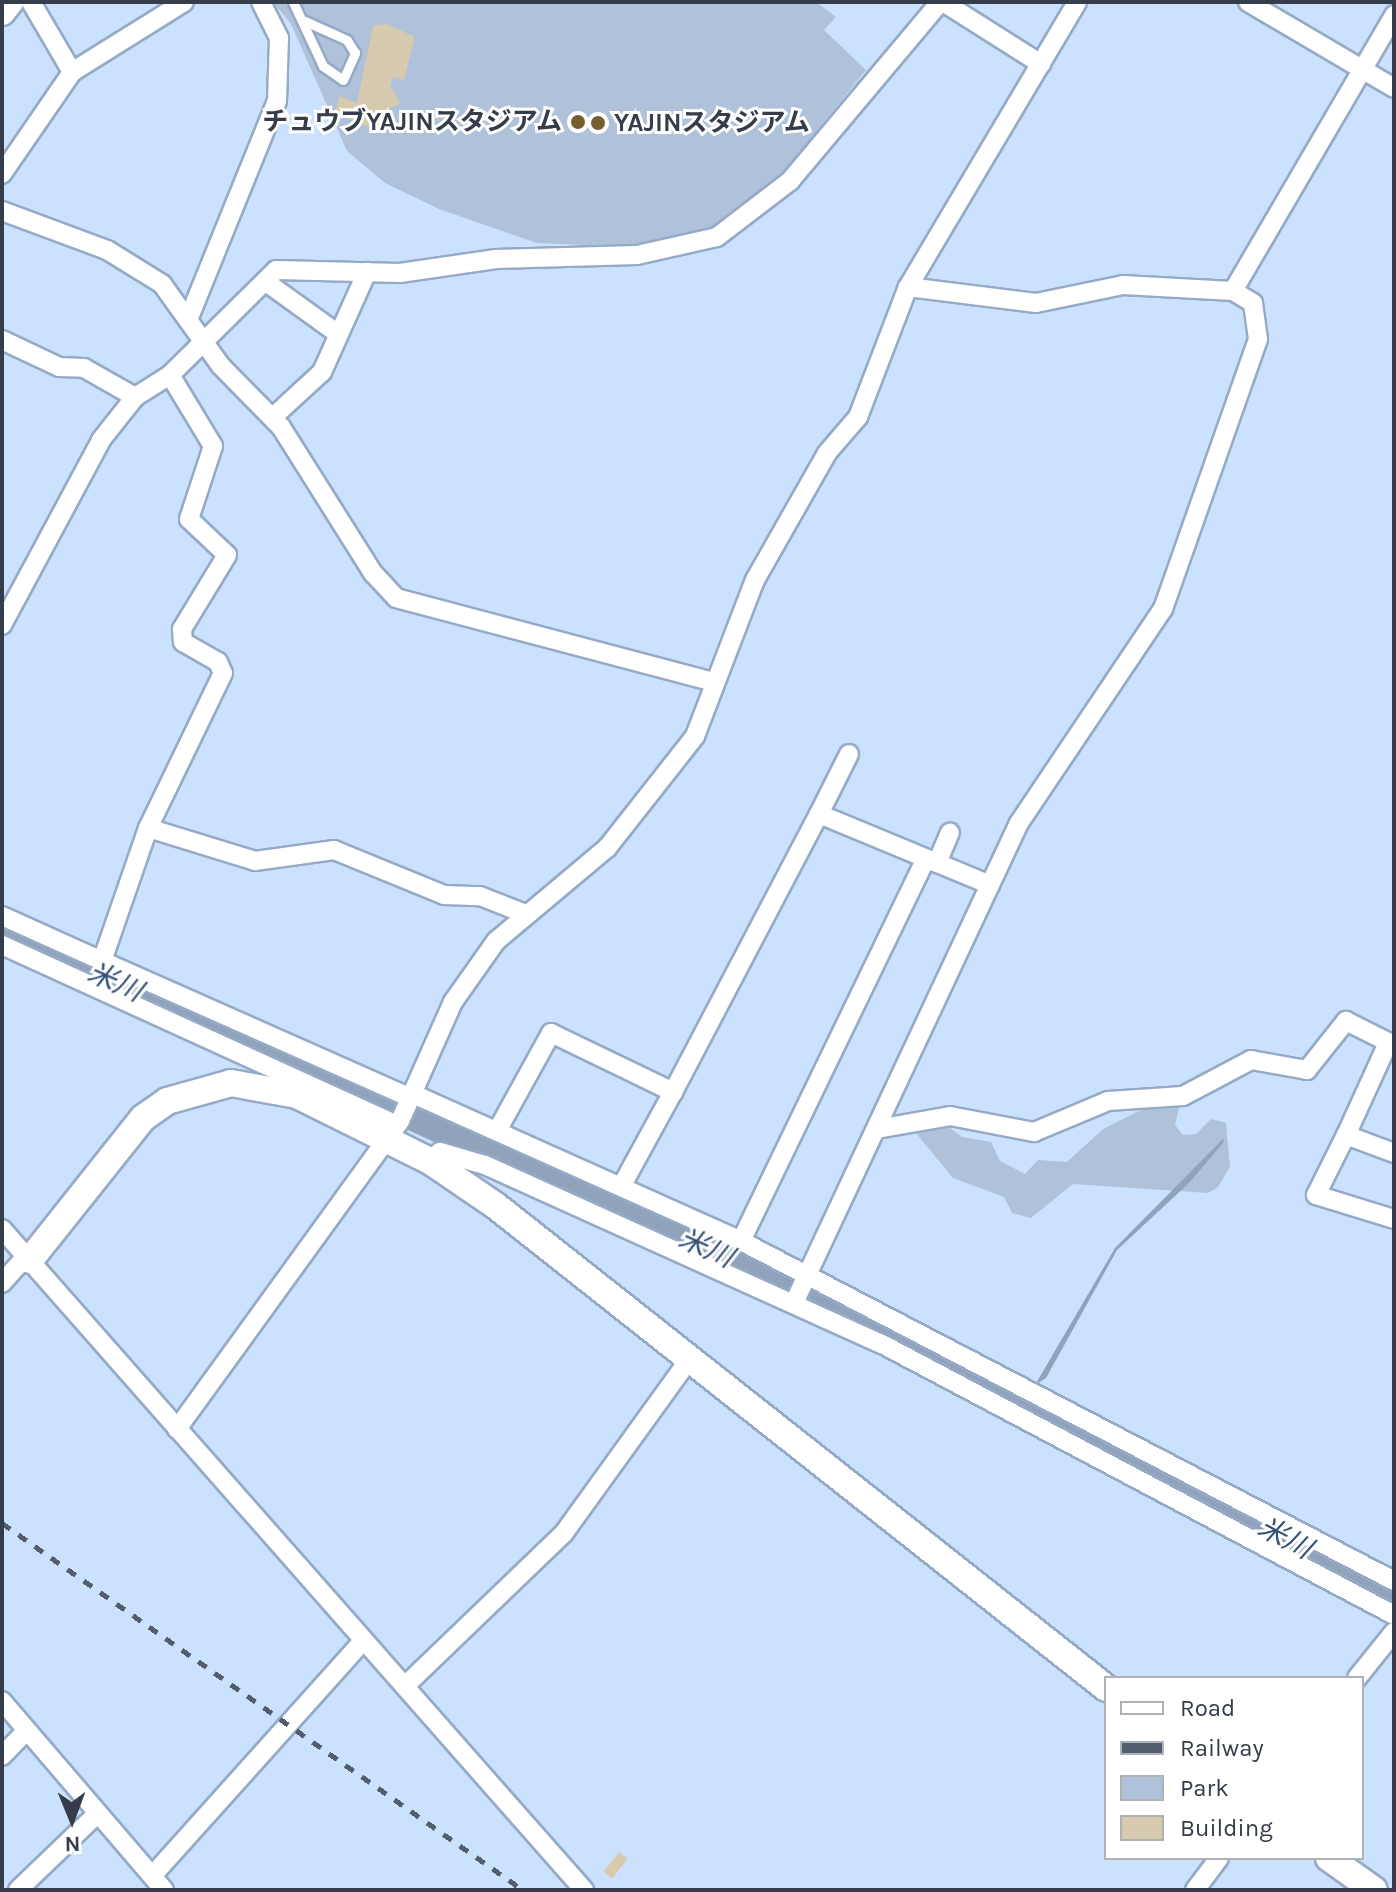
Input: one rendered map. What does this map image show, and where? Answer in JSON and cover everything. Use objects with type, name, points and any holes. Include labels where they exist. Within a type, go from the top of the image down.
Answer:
[{"type":"street","points":[[2,12],[10,2]]},
{"type":"street","points":[[31,2],[72,72]]},
{"type":"street","points":[[2,174],[72,72],[184,2]]},
{"type":"street","points":[[190,315],[277,101],[279,38],[261,2]]},
{"type":"street","points":[[2,625],[69,491],[135,397],[170,375],[276,270],[367,272],[637,255],[727,232],[790,181],[942,2],[1041,64]]},
{"type":"street","points":[[177,1429],[395,1128],[453,1002],[523,913],[607,848],[695,736],[713,682],[755,580],[827,453],[858,417],[908,287],[1077,2]]},
{"type":"street","points":[[1248,2],[1394,88]]},
{"type":"street","points":[[1233,291],[1394,15]]},
{"type":"street","points":[[2,211],[107,250],[162,284],[190,315],[202,341],[273,417],[373,573],[396,598],[713,682]]},
{"type":"street","points":[[273,417],[322,372],[367,272]]},
{"type":"street","points":[[266,282],[338,334]]},
{"type":"street","points":[[794,1303],[1019,823],[1163,609],[1188,553],[1258,339],[1253,303],[1233,291],[1123,285],[1036,303],[908,287]]},
{"type":"street","points":[[2,340],[59,367],[84,368],[135,397]]},
{"type":"street","points":[[102,961],[148,828],[223,673],[218,662],[183,642],[182,629],[227,555],[189,519],[213,446],[170,375]]},
{"type":"street","points":[[622,1185],[849,754]]},
{"type":"street","points":[[819,814],[990,885]]},
{"type":"street","points":[[148,828],[255,861],[334,850],[444,895],[480,896],[523,913]]},
{"type":"street","points":[[741,1241],[932,861],[950,833]]},
{"type":"street","points":[[2,916],[410,1099],[497,1131],[622,1185],[741,1241],[806,1279],[1102,1424],[1394,1581]]},
{"type":"street","points":[[2,945],[395,1128],[430,1161],[1104,1686]]},
{"type":"street","points":[[877,1129],[950,1116],[1034,1132],[1108,1101],[1183,1096],[1251,1060],[1307,1070],[1346,1021],[1391,1044],[1316,1195],[1394,1219]]},
{"type":"street","points":[[497,1131],[551,1033],[673,1092]]},
{"type":"street","points":[[2,1283],[28,1258],[143,1118],[195,1089],[266,1084],[395,1128]]},
{"type":"street","points":[[1346,1135],[1394,1153]]},
{"type":"street","points":[[430,1161],[440,1152],[485,1165],[794,1303],[1035,1420],[1394,1615]]},
{"type":"street","points":[[2,1229],[584,1890]]},
{"type":"street","points":[[406,1685],[564,1533],[688,1361]]},
{"type":"street","points":[[1359,1676],[1394,1632]]},
{"type":"street","points":[[2,1701],[24,1733],[159,1885],[363,1641]]},
{"type":"street","points":[[2,1756],[24,1733]]},
{"type":"street","points":[[18,1890],[97,1814]]},
{"type":"street","points":[[1195,1890],[1218,1860]]},
{"type":"street","points":[[1332,1860],[1374,1890]]},
{"type":"lane","points":[[293,2],[305,21],[323,66],[343,80],[355,53],[347,40],[305,21]]},
{"type":"green space","name":"YAJINスタジアム","points":[[273,2],[816,2],[836,17],[824,30],[866,70],[782,174],[732,221],[634,247],[537,243],[439,209],[385,183],[347,151],[291,24]]},
{"type":"green space","points":[[1180,1103],[1175,1125],[1183,1135],[1196,1134],[1211,1119],[1226,1123],[1230,1167],[1218,1187],[1208,1193],[1073,1184],[1031,1218],[1012,1213],[1004,1197],[953,1178],[915,1132],[946,1125],[962,1137],[991,1142],[1000,1161],[1025,1174],[1038,1160],[1067,1162],[1103,1129],[1149,1106]]},
{"type":"shaded area","points":[[1224,1138],[1189,1183],[1117,1250],[1046,1378],[1035,1385],[1115,1248]]},
{"type":"building","points":[[387,24],[415,37],[404,80],[393,77],[390,86],[401,103],[383,112],[378,131],[335,113],[339,96],[357,103],[373,26]]},
{"type":"building","points":[[619,1852],[628,1859],[612,1878],[604,1872]]},
{"type":"waterway","name":"米川","points":[[2,931],[753,1269],[1062,1419],[1394,1597]]},
{"type":"railway","points":[[2,1523],[523,1890]]},
{"type":"place","name":"チュウブYAJINスタジアム","points":[[578,122]]},
{"type":"place","name":"YAJINスタジアム","points":[[598,123]]}]
